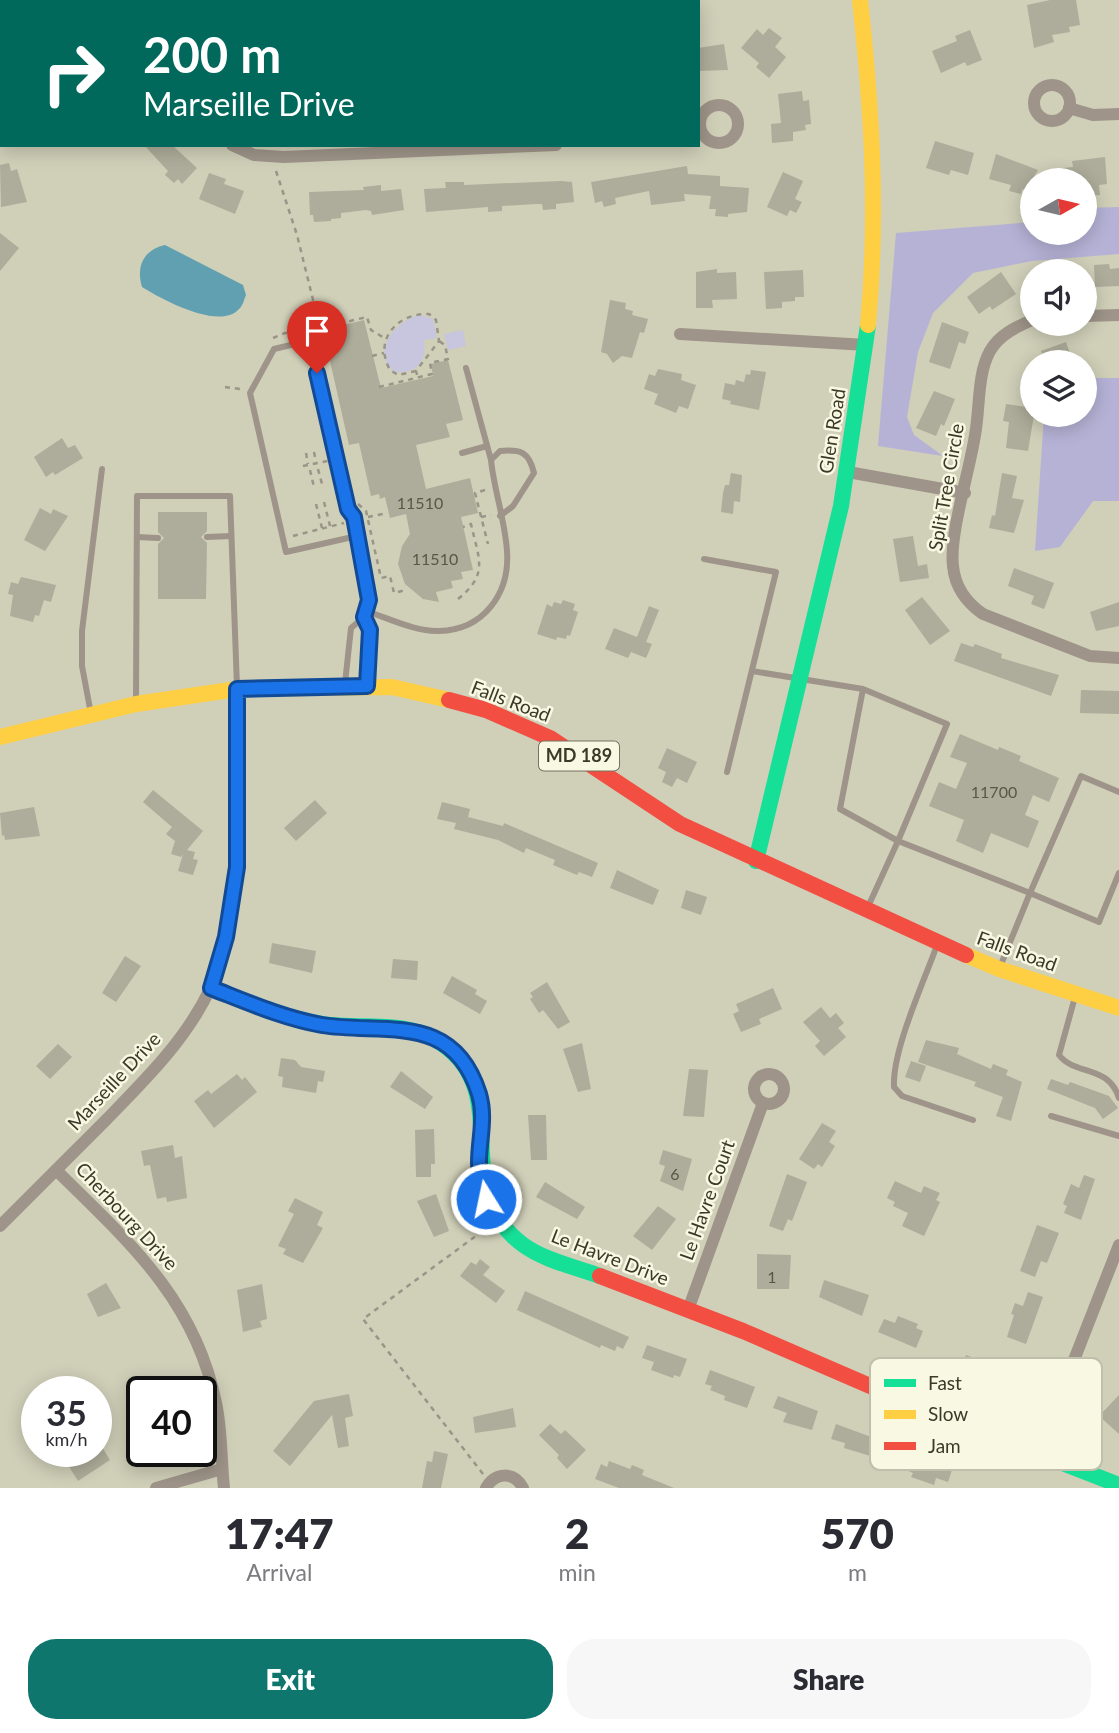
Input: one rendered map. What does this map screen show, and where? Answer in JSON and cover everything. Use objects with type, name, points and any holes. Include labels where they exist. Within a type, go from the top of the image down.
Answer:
[{"type":"main road","name":"Glen Road","points":[[756,861],[848,472],[866,345],[874,176],[872,109],[860,0]]},
{"type":"main road","name":"Falls Road","points":[[0,737],[136,704],[237,689],[345,685],[392,687],[440,697],[518,722],[582,758],[680,824],[756,861],[999,969],[1119,1008]]},
{"type":"main road","name":"Le Havre Drive","points":[[211,988],[284,1016],[345,1027],[406,1029],[431,1037],[450,1049],[467,1067],[479,1094],[483,1128],[480,1177],[486,1199],[497,1220],[511,1235],[534,1251],[688,1310],[870,1387]]},
{"type":"main road","name":"Le Havre Drive","points":[[1082,1470],[1119,1485]]},
{"type":"street","points":[[1069,108],[1093,115],[1119,114]]},
{"type":"street","points":[[238,147],[268,157],[506,147]]},
{"type":"street","points":[[1097,316],[1119,315]]},
{"type":"street","name":"Split Tree Circle","points":[[1020,326],[1002,336],[990,351],[984,370],[952,563],[961,591],[971,606],[997,621],[1090,656],[1119,658]]},
{"type":"street","points":[[680,334],[866,345]]},
{"type":"street","points":[[848,472],[965,494]]},
{"type":"street","name":"Marseille Drive","points":[[0,1226],[153,1072],[184,1033],[211,988],[226,937],[237,867],[237,689]]},
{"type":"street","name":"Le Havre Court","points":[[688,1310],[763,1103]]},
{"type":"street","name":"Cherbourg Drive","points":[[56,1170],[137,1250],[172,1293],[189,1322],[209,1373],[217,1406],[224,1488]]},
{"type":"street","points":[[1075,1358],[1119,1245]]},
{"type":"street","points":[[156,1488],[179,1479],[222,1469]]},
{"type":"street","points":[[488,1485],[506,1475],[517,1480],[523,1488]]},
{"type":"lane","points":[[345,685],[351,628],[365,614],[369,600],[357,536],[354,521],[312,353],[299,343],[274,349],[250,393],[286,552],[357,536]]},
{"type":"lane","points":[[365,614],[438,632],[465,626],[498,600],[506,578],[507,550],[491,460],[466,368]]},
{"type":"lane","points":[[462,453],[487,446]]},
{"type":"lane","points":[[491,460],[500,451],[519,449],[530,458],[534,473],[513,506],[500,516]]},
{"type":"lane","points":[[91,714],[82,666],[82,631],[102,469]]},
{"type":"lane","points":[[136,704],[137,496],[230,496],[237,689]]},
{"type":"lane","points":[[207,537],[231,536]]},
{"type":"lane","points":[[137,537],[158,538]]},
{"type":"lane","points":[[704,559],[776,572],[727,772]]},
{"type":"lane","points":[[365,614],[370,630],[367,686]]},
{"type":"lane","points":[[752,671],[863,689],[947,724],[867,911]]},
{"type":"lane","points":[[863,689],[839,809],[898,841],[1099,922],[1119,873]]},
{"type":"lane","points":[[999,969],[1081,776],[1119,792]]},
{"type":"lane","points":[[937,943],[901,1048],[893,1075],[894,1087],[902,1096],[973,1120]]},
{"type":"lane","points":[[1076,994],[1059,1055],[1063,1061],[1102,1075],[1116,1088],[1119,1098]]},
{"type":"lane","points":[[1051,1116],[1119,1136]]},
{"type":"path","points":[[276,171],[297,235],[320,328],[316,343]]},
{"type":"path","points":[[429,314],[436,320],[439,341],[416,371],[394,373],[388,367],[384,353],[386,339],[402,318],[429,314]]},
{"type":"path","points":[[320,328],[367,317],[371,331],[386,339]]},
{"type":"path","points":[[379,387],[432,374],[430,363],[448,359],[445,345],[439,341]]},
{"type":"path","points":[[372,356],[384,353]]},
{"type":"path","points":[[416,371],[418,378]]},
{"type":"path","points":[[225,387],[243,390]]},
{"type":"path","points":[[314,452],[316,463]]},
{"type":"path","points":[[306,453],[309,465]]},
{"type":"path","points":[[303,466],[337,459]]},
{"type":"path","points":[[318,469],[322,484]]},
{"type":"path","points":[[310,470],[314,487]]},
{"type":"path","points":[[486,490],[474,493],[488,544]]},
{"type":"path","points":[[324,502],[330,526]]},
{"type":"path","points":[[316,504],[323,528]]},
{"type":"path","points":[[283,538],[387,513]]},
{"type":"path","points":[[481,517],[492,514]]},
{"type":"path","points":[[458,599],[475,586],[480,573],[471,524],[463,527]]},
{"type":"path","points":[[488,1485],[363,1319],[497,1220]]},
{"type":"shaded area","points":[[1119,207],[1119,254],[1020,259],[1020,263],[973,273],[933,313],[918,352],[907,417],[914,435],[943,456],[878,446],[896,233],[1020,223],[1020,245],[1097,245],[1097,208]]},
{"type":"shaded area","points":[[420,315],[433,319],[437,338],[424,340],[424,354],[419,365],[409,371],[395,372],[388,364],[385,346],[402,323]]},
{"type":"shaded area","points":[[463,330],[466,346],[448,350],[444,334]]},
{"type":"shaded area","points":[[1097,378],[1119,378],[1119,501],[1093,501],[1060,547],[1035,551],[1043,427],[1097,427]]},
{"type":"water","points":[[165,245],[243,285],[246,295],[240,308],[230,315],[205,315],[162,299],[142,287],[140,273],[143,260],[151,251]]},
{"type":"building","points":[[1050,0],[1076,0],[1080,25],[1069,27],[1070,32],[1052,35],[1054,42],[1034,48],[1027,5]]},
{"type":"building","points":[[769,28],[782,38],[775,47],[786,57],[769,78],[756,67],[759,63],[741,48],[757,29],[763,35]]},
{"type":"building","points":[[970,30],[982,60],[967,66],[965,62],[941,73],[932,51],[957,41],[955,36]]},
{"type":"building","points":[[724,44],[728,70],[700,71],[700,48]]},
{"type":"building","points":[[802,91],[803,101],[809,100],[811,124],[805,125],[806,130],[793,132],[793,141],[772,143],[771,124],[781,123],[778,94]]},
{"type":"building","points":[[935,141],[974,153],[968,175],[951,170],[949,175],[926,168]]},
{"type":"building","points":[[146,147],[174,147],[197,168],[182,184],[178,179],[174,183],[165,175],[168,171]]},
{"type":"building","points":[[996,154],[1033,168],[1020,168],[1020,194],[1009,191],[1011,185],[989,179]]},
{"type":"building","points":[[1105,157],[1107,184],[1099,185],[1100,195],[1097,195],[1097,168],[1063,168],[1073,167],[1072,161]]},
{"type":"building","points":[[9,163],[11,171],[17,169],[27,202],[1,207],[0,165]]},
{"type":"building","points":[[687,166],[688,174],[720,176],[720,186],[749,188],[747,212],[728,214],[728,217],[715,216],[716,209],[709,209],[711,196],[684,194],[685,201],[651,205],[649,191],[615,198],[616,204],[604,207],[602,201],[595,203],[591,182]]},
{"type":"building","points":[[783,172],[803,181],[795,199],[802,202],[796,213],[790,210],[787,216],[767,207]]},
{"type":"building","points":[[209,173],[226,179],[224,184],[244,191],[235,214],[199,199]]},
{"type":"building","points":[[445,182],[464,182],[464,185],[572,182],[574,202],[556,204],[556,209],[543,210],[542,204],[536,204],[502,206],[502,211],[488,212],[488,207],[426,212],[424,189],[446,188]]},
{"type":"building","points":[[381,185],[381,191],[401,189],[404,210],[372,215],[371,211],[366,210],[341,213],[341,218],[314,222],[313,215],[310,215],[309,192],[364,190],[363,187]]},
{"type":"building","points":[[0,233],[19,248],[0,271]]},
{"type":"building","points":[[1109,264],[1110,269],[1119,268],[1119,286],[1097,287],[1097,265]]},
{"type":"building","points":[[717,269],[717,273],[736,272],[737,299],[712,300],[713,308],[696,308],[696,272]]},
{"type":"building","points":[[803,270],[804,297],[782,302],[782,308],[766,309],[764,272]]},
{"type":"building","points":[[1001,272],[1016,294],[992,310],[990,306],[979,314],[967,297]]},
{"type":"building","points":[[610,300],[626,303],[625,309],[633,311],[632,315],[648,319],[644,333],[640,332],[632,358],[622,356],[613,363],[607,354],[601,352]]},
{"type":"building","points":[[364,320],[381,388],[433,376],[431,364],[448,360],[463,420],[446,424],[450,437],[416,445],[426,489],[470,478],[478,513],[461,517],[473,570],[461,572],[463,579],[451,581],[453,588],[436,592],[439,602],[423,599],[405,584],[398,564],[402,546],[410,534],[406,514],[390,518],[385,497],[380,499],[379,494],[371,496],[359,443],[349,445],[323,330]]},
{"type":"building","points":[[942,322],[969,332],[965,344],[959,342],[950,369],[929,362]]},
{"type":"building","points":[[1066,342],[1069,350],[1044,350]]},
{"type":"building","points":[[658,369],[682,374],[681,380],[696,385],[688,409],[679,406],[676,413],[654,404],[658,394],[644,389],[649,374],[655,376]]},
{"type":"building","points":[[751,370],[766,372],[759,410],[730,404],[731,401],[722,399],[725,383],[735,385],[736,380],[744,382],[746,374],[750,375]]},
{"type":"building","points":[[934,391],[955,399],[944,426],[941,424],[936,436],[916,428]]},
{"type":"building","points":[[1006,404],[1020,406],[1020,427],[1032,427],[1028,451],[1006,448],[1009,422],[1003,421]]},
{"type":"building","points":[[62,438],[68,448],[75,445],[83,458],[55,475],[53,472],[46,477],[34,457]]},
{"type":"building","points":[[731,473],[742,475],[740,502],[734,501],[733,514],[721,512],[725,485],[729,485]]},
{"type":"building","points":[[1002,473],[1017,476],[1012,498],[1024,500],[1014,533],[989,528],[992,515],[995,516]]},
{"type":"building","points":[[40,508],[51,514],[53,509],[68,516],[45,551],[24,540]]},
{"type":"building","points":[[158,512],[207,512],[207,531],[201,537],[207,543],[206,599],[158,599],[158,544],[164,538],[158,532]]},
{"type":"building","points":[[913,536],[918,566],[927,564],[929,578],[900,582],[893,539]]},
{"type":"building","points":[[1014,568],[1054,583],[1044,609],[1031,604],[1034,596],[1008,586]]},
{"type":"building","points":[[21,577],[56,585],[51,602],[44,600],[39,616],[35,615],[33,622],[10,616],[13,595],[8,594],[11,582],[18,584]]},
{"type":"building","points":[[922,597],[950,631],[930,645],[905,610]]},
{"type":"building","points":[[563,600],[575,604],[573,610],[578,612],[570,636],[567,635],[566,639],[557,637],[556,640],[537,634],[547,604],[552,607],[554,602],[561,604]]},
{"type":"building","points":[[1119,602],[1119,626],[1096,631],[1090,612]]},
{"type":"building","points":[[649,606],[659,610],[646,642],[652,644],[646,658],[631,652],[628,658],[605,649],[614,628],[637,637]]},
{"type":"building","points":[[961,643],[973,647],[975,644],[1002,654],[1001,658],[1059,675],[1051,696],[954,661]]},
{"type":"building","points":[[1081,690],[1119,691],[1119,714],[1080,713]]},
{"type":"building","points":[[960,734],[998,750],[999,747],[1021,756],[1019,761],[1059,778],[1049,802],[1033,795],[1025,815],[1039,821],[1028,848],[991,833],[983,853],[956,841],[964,820],[929,806],[939,782],[956,789],[967,763],[950,757]]},
{"type":"building","points":[[667,748],[697,762],[687,783],[677,778],[672,787],[662,782],[666,772],[658,768]]},
{"type":"building","points":[[153,790],[203,831],[187,850],[195,852],[193,859],[198,860],[193,875],[178,871],[183,854],[181,857],[171,854],[175,841],[166,834],[172,827],[143,802]]},
{"type":"building","points":[[315,800],[327,813],[296,841],[284,828]]},
{"type":"building","points":[[442,802],[470,809],[468,817],[503,826],[504,823],[598,863],[592,877],[579,872],[577,875],[553,865],[555,860],[526,848],[524,853],[498,840],[454,829],[456,823],[437,819]]},
{"type":"building","points":[[34,807],[40,836],[5,840],[4,835],[2,836],[0,813]]},
{"type":"building","points":[[617,870],[659,890],[653,905],[610,888]]},
{"type":"building","points":[[686,890],[707,897],[701,915],[681,908]]},
{"type":"building","points":[[272,943],[316,951],[312,973],[269,963]]},
{"type":"building","points":[[125,956],[141,966],[116,1002],[102,993]]},
{"type":"building","points":[[393,959],[418,961],[417,980],[391,978]]},
{"type":"building","points":[[452,976],[477,990],[475,994],[487,1001],[480,1014],[443,993]]},
{"type":"building","points":[[547,982],[570,1022],[558,1029],[543,1010],[539,1013],[530,999],[533,997],[530,993]]},
{"type":"building","points":[[773,988],[782,1009],[759,1019],[761,1024],[741,1032],[733,1014],[739,1011],[736,1004]]},
{"type":"building","points":[[821,1007],[830,1018],[836,1013],[844,1023],[838,1028],[846,1037],[824,1056],[815,1046],[820,1041],[803,1022]]},
{"type":"building","points":[[926,1040],[959,1048],[957,1054],[991,1069],[993,1064],[1008,1070],[1006,1075],[1022,1082],[1011,1121],[996,1116],[1003,1097],[974,1086],[976,1082],[918,1062]]},
{"type":"building","points":[[582,1043],[591,1089],[578,1092],[563,1049]]},
{"type":"building","points":[[58,1044],[72,1057],[50,1079],[36,1066]]},
{"type":"building","points":[[281,1058],[295,1060],[301,1067],[325,1071],[323,1082],[318,1081],[316,1093],[282,1087],[283,1077],[278,1076]]},
{"type":"building","points":[[911,1061],[926,1066],[920,1082],[905,1077]]},
{"type":"building","points":[[689,1069],[708,1070],[704,1117],[683,1116]]},
{"type":"building","points":[[401,1071],[433,1097],[425,1109],[390,1087]]},
{"type":"building","points":[[237,1074],[242,1080],[245,1077],[257,1092],[214,1128],[194,1101],[208,1090],[211,1094]]},
{"type":"building","points":[[1051,1079],[1068,1085],[1070,1082],[1109,1096],[1118,1108],[1103,1119],[1095,1108],[1047,1089]]},
{"type":"building","points":[[528,1115],[546,1115],[547,1160],[531,1160]]},
{"type":"building","points":[[822,1123],[836,1131],[829,1142],[835,1146],[822,1167],[818,1164],[814,1169],[799,1159]]},
{"type":"building","points":[[434,1129],[435,1164],[431,1164],[431,1177],[416,1177],[415,1130]]},
{"type":"building","points":[[173,1145],[175,1158],[182,1156],[187,1198],[167,1202],[166,1197],[157,1199],[150,1165],[144,1166],[141,1151]]},
{"type":"building","points":[[663,1150],[692,1159],[683,1191],[660,1181],[665,1166],[659,1164]]},
{"type":"building","points":[[787,1174],[807,1182],[792,1221],[788,1219],[783,1231],[769,1226]]},
{"type":"building","points":[[1084,1175],[1095,1179],[1081,1220],[1064,1213],[1067,1206],[1063,1204],[1071,1184],[1079,1188]]},
{"type":"building","points":[[895,1181],[921,1193],[924,1186],[940,1193],[936,1200],[940,1202],[924,1236],[902,1226],[908,1213],[893,1206],[895,1202],[887,1198]]},
{"type":"building","points":[[545,1182],[585,1207],[577,1219],[536,1197]]},
{"type":"building","points":[[436,1194],[449,1231],[434,1237],[417,1201]]},
{"type":"building","points":[[295,1198],[323,1212],[317,1225],[323,1228],[303,1263],[283,1254],[286,1249],[278,1246],[294,1214],[288,1211]]},
{"type":"building","points":[[658,1206],[676,1219],[652,1250],[633,1236]]},
{"type":"building","points":[[1037,1225],[1059,1233],[1047,1263],[1041,1261],[1035,1277],[1020,1271]]},
{"type":"building","points":[[757,1254],[791,1255],[789,1289],[757,1289]]},
{"type":"building","points":[[480,1259],[490,1267],[483,1275],[505,1291],[496,1303],[460,1276],[471,1262],[476,1265]]},
{"type":"building","points":[[824,1280],[869,1295],[862,1316],[819,1297]]},
{"type":"building","points":[[106,1283],[121,1308],[98,1317],[87,1294]]},
{"type":"building","points":[[262,1284],[267,1319],[260,1321],[262,1327],[243,1332],[237,1290]]},
{"type":"building","points":[[525,1291],[629,1337],[623,1349],[617,1346],[615,1351],[601,1345],[600,1348],[517,1310]]},
{"type":"building","points":[[1028,1292],[1043,1297],[1026,1344],[1007,1337],[1015,1303],[1023,1306]]},
{"type":"building","points":[[898,1316],[918,1324],[916,1328],[923,1331],[916,1348],[878,1332],[884,1319],[895,1323]]},
{"type":"building","points":[[647,1345],[687,1359],[680,1377],[674,1375],[673,1378],[651,1370],[654,1362],[642,1358]]},
{"type":"building","points":[[710,1370],[755,1387],[747,1408],[724,1400],[725,1396],[710,1390],[712,1386],[705,1384]]},
{"type":"building","points":[[349,1394],[353,1416],[345,1418],[349,1446],[338,1448],[332,1415],[290,1466],[273,1451],[314,1401]]},
{"type":"building","points":[[1119,1395],[1119,1434],[1102,1419],[1102,1413]]},
{"type":"building","points":[[778,1396],[818,1411],[812,1430],[783,1422],[787,1413],[773,1408]]},
{"type":"building","points":[[513,1408],[516,1427],[475,1433],[473,1417]]},
{"type":"building","points":[[550,1424],[561,1434],[565,1430],[586,1450],[567,1469],[557,1458],[559,1455],[539,1435]]},
{"type":"building","points":[[836,1424],[870,1437],[870,1456],[844,1448],[845,1443],[831,1439]]},
{"type":"building","points":[[434,1451],[448,1454],[441,1488],[422,1488],[427,1461],[432,1462]]},
{"type":"building","points":[[609,1461],[630,1469],[632,1465],[644,1470],[642,1475],[674,1488],[619,1488],[595,1479],[601,1464],[607,1467]]},
{"type":"building","points":[[69,1467],[99,1467],[78,1481]]},
{"type":"building","points":[[906,1470],[952,1470],[948,1482],[936,1478],[934,1485],[911,1477],[913,1473]]},
{"type":"traffic: fast","points":[[756,861],[841,506],[868,325]]},
{"type":"traffic: fast","points":[[211,988],[293,1018],[337,1026],[399,1028],[414,1031],[441,1043],[463,1064],[475,1088],[488,1195],[500,1221],[530,1250],[600,1276]]},
{"type":"traffic: fast","points":[[1080,1470],[1119,1485]]},
{"type":"traffic: slow","points":[[860,0],[872,162],[873,244],[868,325]]},
{"type":"traffic: slow","points":[[0,737],[136,704],[237,689],[392,687],[449,700]]},
{"type":"traffic: slow","points":[[966,955],[999,969],[1119,1008]]},
{"type":"traffic: jam","points":[[449,700],[486,710],[550,738],[680,824],[966,955]]},
{"type":"traffic: jam","points":[[600,1276],[743,1331],[870,1386]]},
{"type":"route","points":[[317,373],[348,509],[354,517],[369,600],[364,617],[370,630],[367,686],[237,689],[237,867],[226,937],[211,988],[284,1016],[345,1027],[406,1029],[441,1042],[467,1067],[479,1094],[483,1112],[480,1177],[486,1199]]}]
